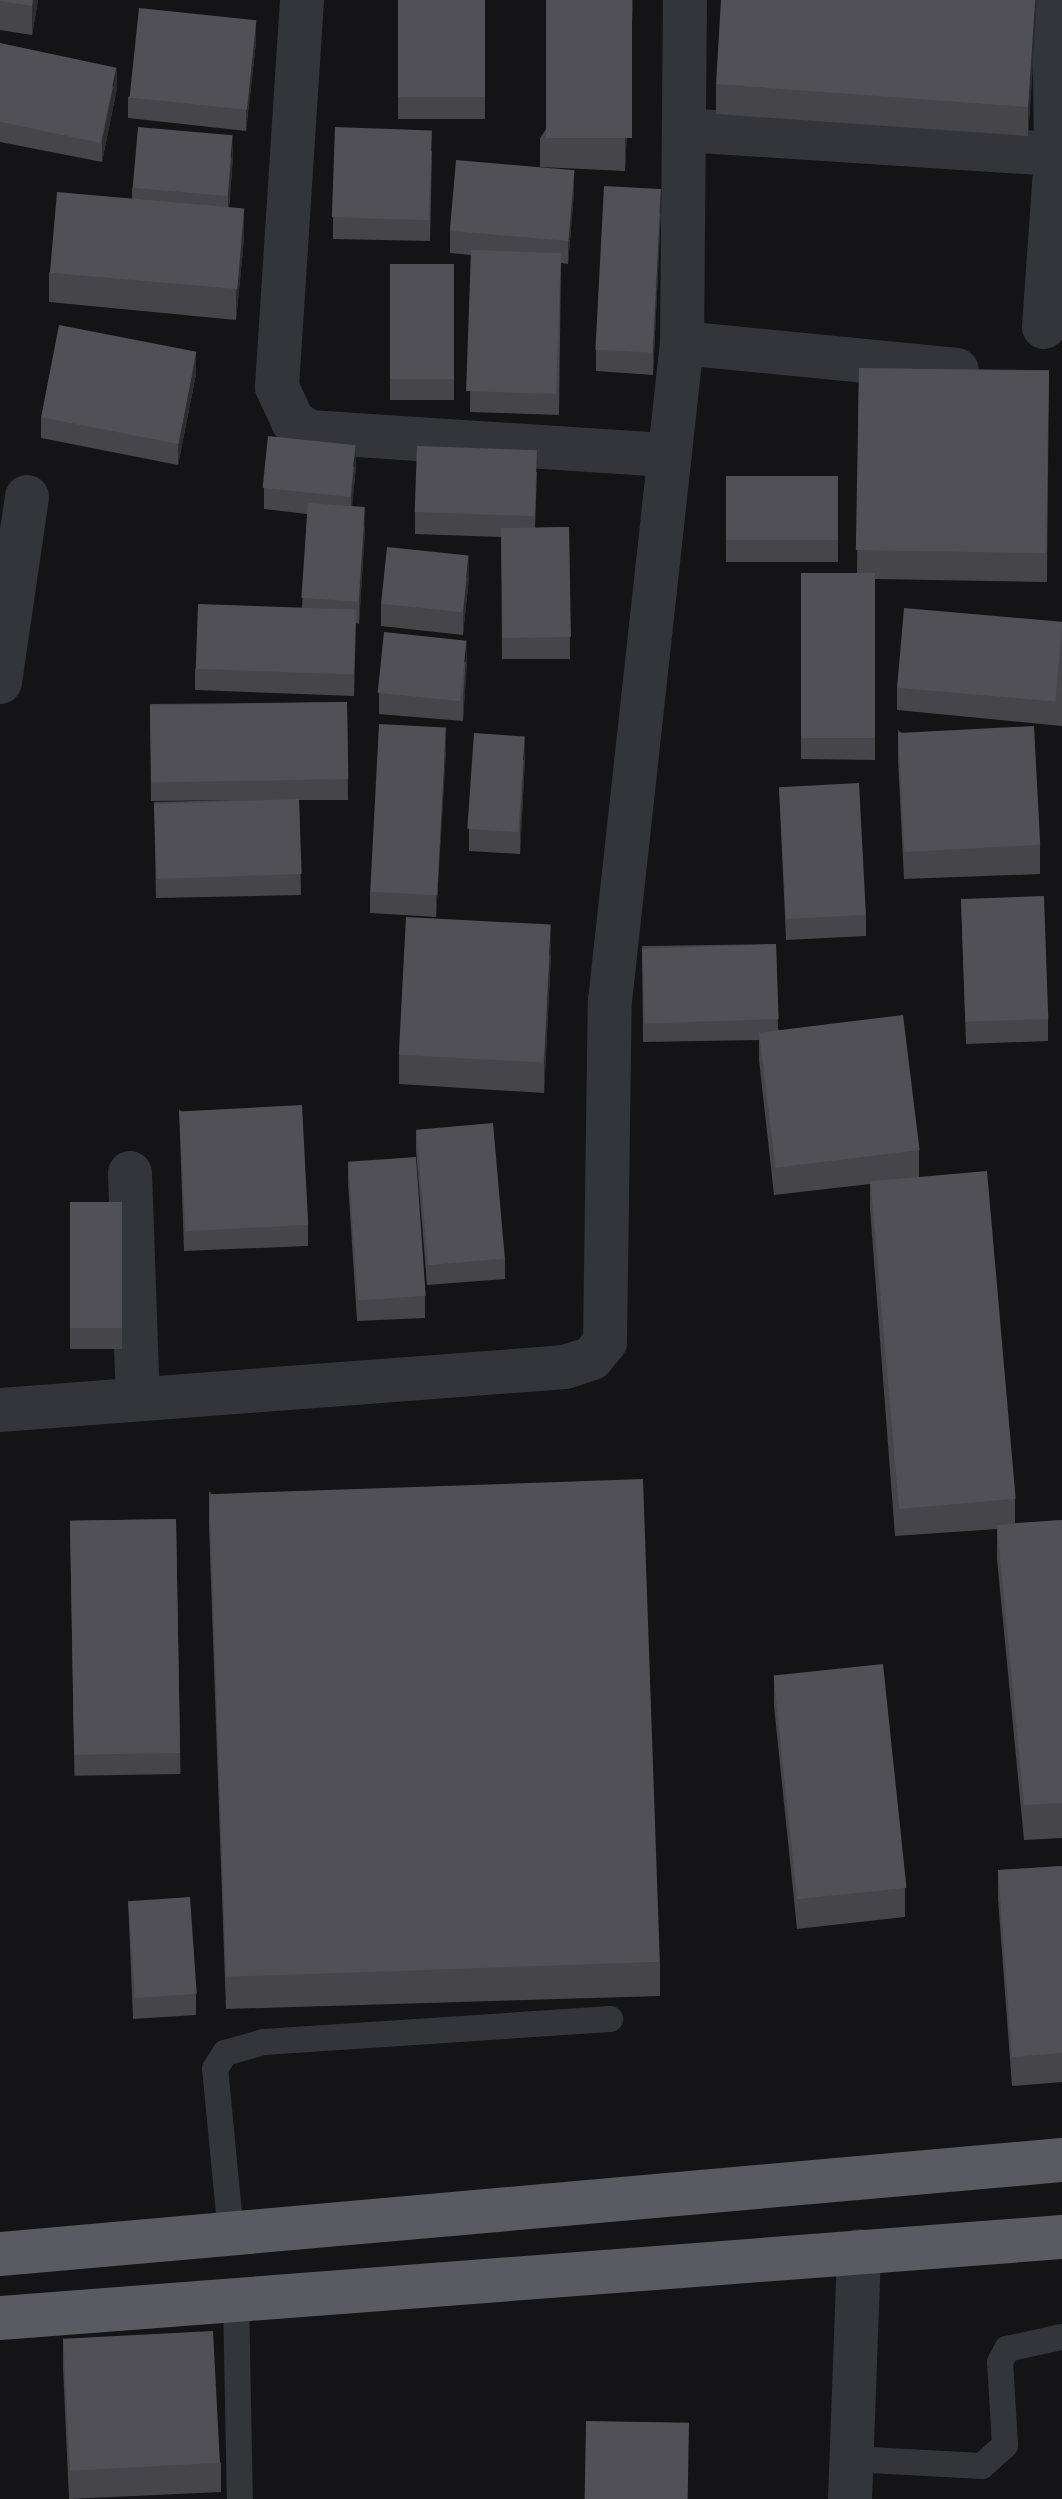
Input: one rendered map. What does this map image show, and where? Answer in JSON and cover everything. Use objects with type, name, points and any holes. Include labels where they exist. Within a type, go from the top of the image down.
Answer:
[{"type":"highway","points":[[0,2254],[1062,2160]]},
{"type":"highway","points":[[0,2318],[1062,2237]]},
{"type":"street","points":[[302,0],[277,387],[293,422],[310,432],[669,455]]},
{"type":"street","points":[[0,1410],[565,1367],[592,1358],[605,1342],[610,1001],[682,343],[685,0]]},
{"type":"street","points":[[1044,327],[1056,154],[1054,0]]},
{"type":"street","points":[[684,130],[1056,154]]},
{"type":"street","points":[[682,343],[957,370]]},
{"type":"street","points":[[0,682],[6,601],[27,497]]},
{"type":"street","points":[[130,1173],[138,1398]]},
{"type":"street","points":[[850,2479],[859,2251]]},
{"type":"lane","points":[[231,2234],[215,2069],[225,2053],[264,2042],[610,2019]]},
{"type":"lane","points":[[236,2298],[240,2499]]},
{"type":"lane","points":[[850,2479],[982,2466],[1005,2445],[1000,2362],[1007,2349],[1062,2337]]},
{"type":"building","points":[[0,0],[33,0],[32,6]]},
{"type":"building","points":[[398,0],[485,0],[485,97],[398,97]]},
{"type":"building","points":[[546,0],[632,0],[632,138],[546,138]]},
{"type":"building","points":[[721,0],[1035,0],[1028,107],[716,84]]},
{"type":"building","points":[[139,8],[256,20],[247,110],[130,98]]},
{"type":"building","points":[[0,43],[116,68],[100,143],[0,122]]},
{"type":"building","points":[[138,127],[233,135],[227,196],[133,188]]},
{"type":"building","points":[[335,127],[432,130],[429,220],[332,217]]},
{"type":"building","points":[[456,160],[575,170],[568,241],[450,231]]},
{"type":"building","points":[[604,186],[661,189],[652,353],[595,350]]},
{"type":"building","points":[[57,192],[244,208],[237,289],[50,273]]},
{"type":"building","points":[[471,250],[561,253],[556,394],[466,391]]},
{"type":"building","points":[[390,264],[454,264],[454,379],[390,379]]},
{"type":"building","points":[[59,325],[196,352],[178,444],[41,417]]},
{"type":"building","points":[[859,368],[1049,371],[1046,553],[856,550]]},
{"type":"building","points":[[268,436],[356,445],[350,497],[263,488]]},
{"type":"building","points":[[417,446],[537,450],[535,516],[415,512]]},
{"type":"building","points":[[726,476],[838,476],[838,540],[726,540]]},
{"type":"building","points":[[308,503],[365,507],[358,602],[301,598]]},
{"type":"building","points":[[569,527],[571,637],[503,638],[501,528]]},
{"type":"building","points":[[387,547],[469,556],[463,612],[381,604]]},
{"type":"building","points":[[801,573],[875,573],[875,738],[801,738]]},
{"type":"building","points":[[198,604],[356,610],[354,674],[196,669]]},
{"type":"building","points":[[904,608],[1062,622],[1055,702],[897,688]]},
{"type":"building","points":[[384,632],[467,641],[460,701],[378,693]]},
{"type":"building","points":[[347,702],[348,779],[151,782],[150,705]]},
{"type":"building","points":[[379,724],[446,728],[437,895],[370,892]]},
{"type":"building","points":[[1034,726],[1040,845],[904,852],[898,733]]},
{"type":"building","points":[[474,733],[525,737],[518,832],[467,829]]},
{"type":"building","points":[[859,783],[866,915],[786,919],[779,787]]},
{"type":"building","points":[[299,799],[302,874],[157,879],[154,804]]},
{"type":"building","points":[[1044,896],[1048,1019],[965,1022],[961,899]]},
{"type":"building","points":[[406,917],[551,925],[544,1062],[399,1055]]},
{"type":"building","points":[[776,944],[779,1019],[645,1024],[642,949]]},
{"type":"building","points":[[903,1015],[920,1150],[776,1168],[759,1033]]},
{"type":"building","points":[[302,1105],[308,1225],[185,1231],[179,1111]]},
{"type":"building","points":[[493,1123],[505,1258],[428,1265],[416,1130]]},
{"type":"building","points":[[416,1157],[426,1296],[358,1300],[348,1162]]},
{"type":"building","points":[[987,1171],[1016,1499],[899,1509],[870,1181]]},
{"type":"building","points":[[70,1202],[122,1202],[122,1328],[70,1328]]},
{"type":"building","points":[[643,1479],[660,1962],[226,1977],[209,1494]]},
{"type":"building","points":[[176,1519],[180,1753],[74,1755],[70,1521]]},
{"type":"building","points":[[1062,1520],[1062,1803],[1024,1805],[997,1525]]},
{"type":"building","points":[[883,1664],[907,1888],[797,1899],[774,1675]]},
{"type":"building","points":[[1062,1866],[1062,2053],[1012,2057],[998,1870]]},
{"type":"building","points":[[190,1897],[197,1994],[135,1998],[128,1901]]},
{"type":"building","points":[[213,2331],[220,2463],[70,2471],[63,2339]]},
{"type":"building","points":[[586,2421],[689,2423],[688,2499],[585,2499]]}]
